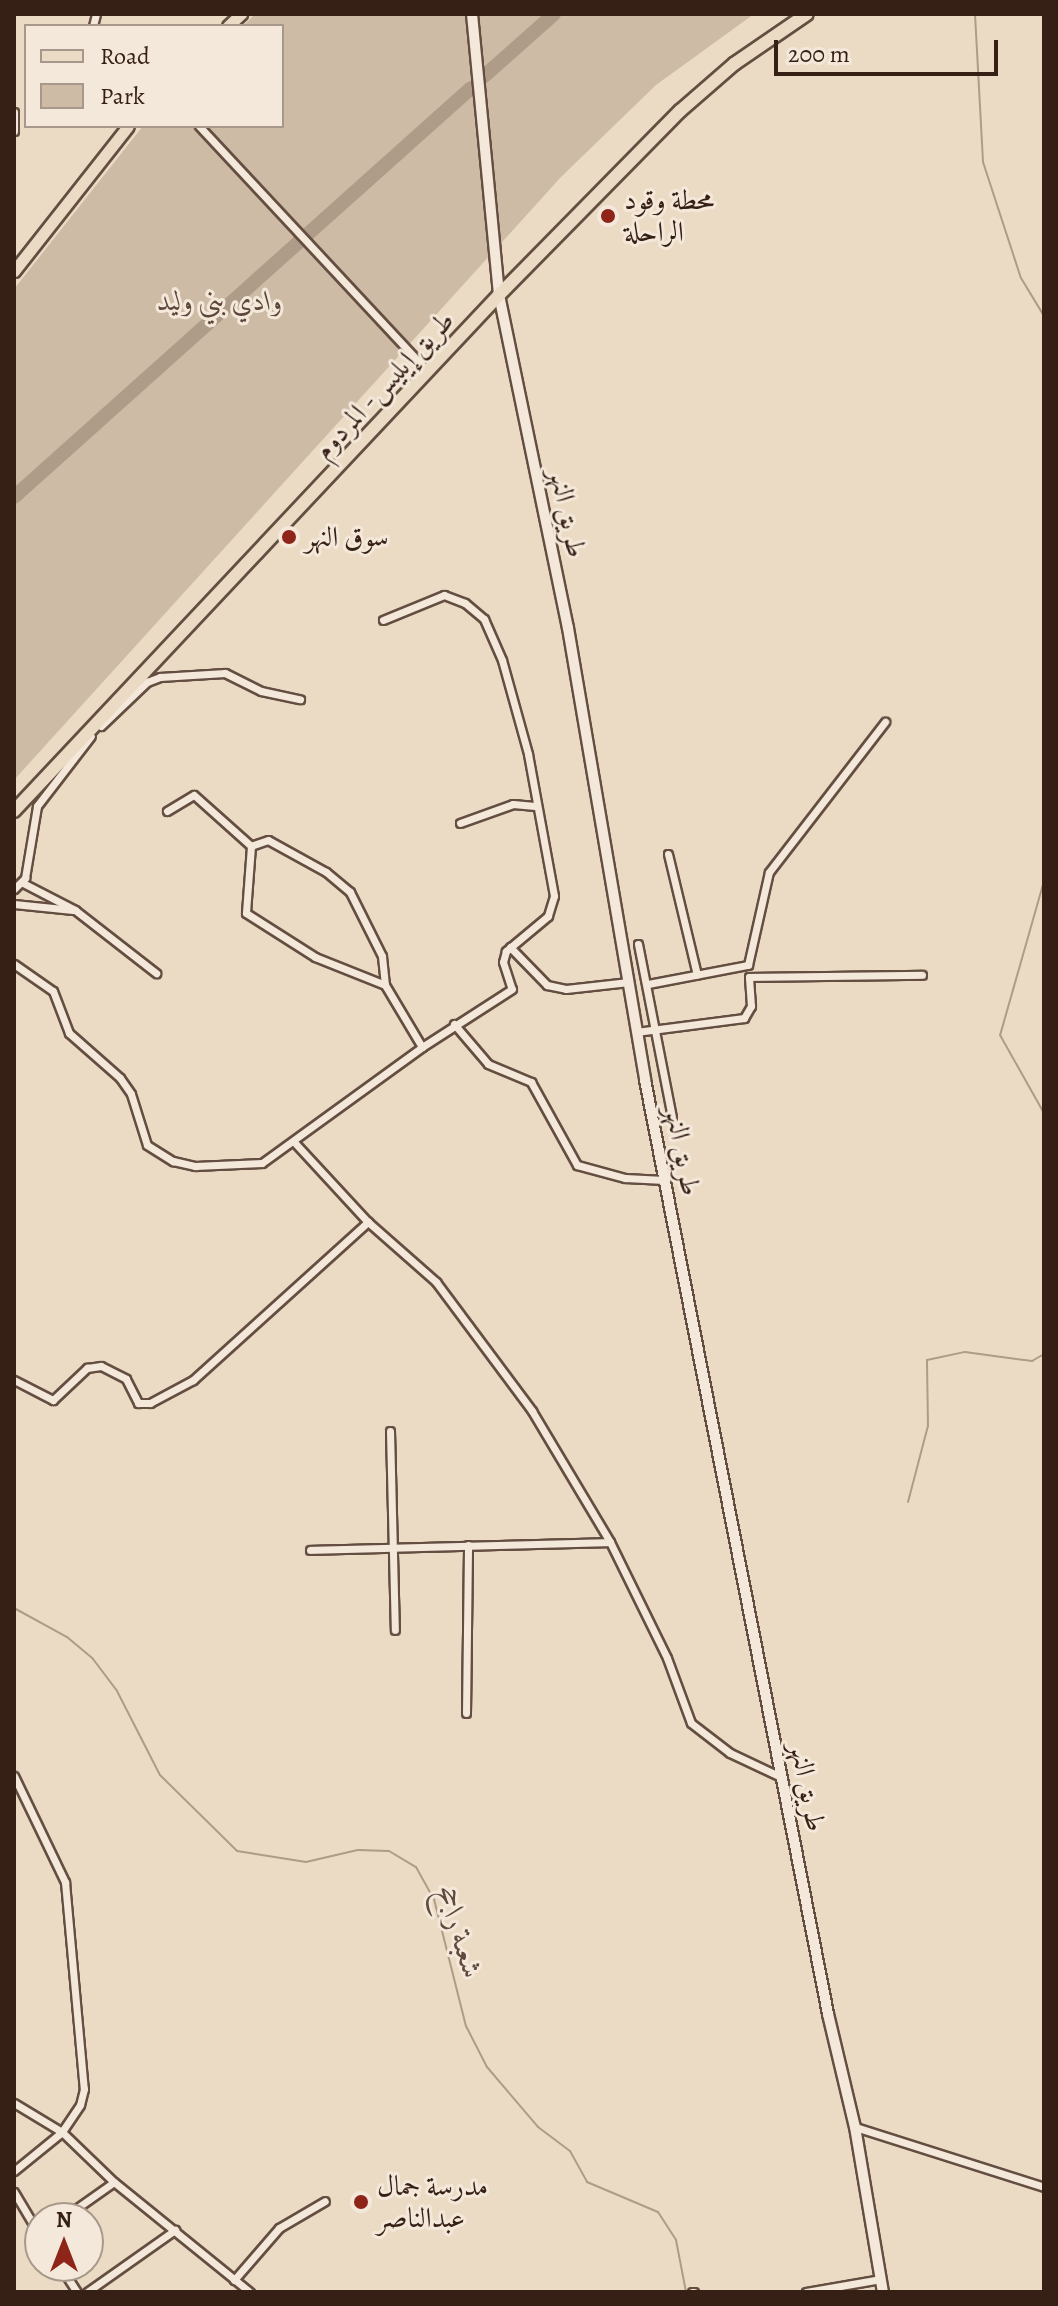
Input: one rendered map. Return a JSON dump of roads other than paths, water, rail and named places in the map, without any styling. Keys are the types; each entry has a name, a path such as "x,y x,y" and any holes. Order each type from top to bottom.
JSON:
{"highway":[{"name":"طريق إيليس- المردوم","path":"14,811 429,374 499,295 697,95 807,14"}],"main road":[{"name":"طريق النهر","path":"472,14 499,295 568,628 664,1180 781,1777 855,2127 883,2292"},
{"path":"14,271 120,129"}],"street":[{"path":"14,112 14,131"},
{"path":"201,128 429,374"},
{"path":"14,964 53,991 69,1033 120,1078 152,1150 195,1166 262,1163 295,1143 454,1024 512,989 503,962 510,947 548,916 554,903 528,754 502,660 484,619 465,603 444,595 383,620"},
{"path":"14,889 23,883 37,806 92,732 147,682 160,677 225,673 261,691 300,699"},
{"path":"636,1032 744,1018 751,1006 748,965 769,872 885,722"},
{"path":"167,811 194,795 251,846"},
{"path":"460,823 513,804 535,806"},
{"path":"251,846 268,840 340,881 382,956 385,985 422,1047"},
{"path":"251,846 244,907 251,918 315,957 385,985"},
{"path":"668,854 697,975"},
{"path":"23,883 75,910 156,973"},
{"path":"14,904 75,910"},
{"path":"638,944 658,1030 672,1117"},
{"path":"510,947 547,985 566,989 629,982"},
{"path":"648,984 748,965"},
{"path":"749,977 922,975"},
{"path":"454,1024 488,1064 531,1082 577,1165 625,1178 664,1180"},
{"path":"295,1143 368,1222 450,1299 532,1411 610,1542 667,1658 691,1723 730,1753 781,1777"},
{"path":"14,1380 53,1400 87,1368 101,1366 126,1379 138,1403 150,1403 193,1380 368,1222"},
{"path":"390,1431 395,1630"},
{"path":"310,1550 610,1542"},
{"path":"466,1713 468,1545"},
{"path":"14,1776 65,1882 84,2089 62,2132 14,2171"},
{"path":"14,2103 62,2132 114,2182 175,2230 237,2286 250,2292"},
{"path":"855,2127 1044,2187"},
{"path":"86,2202 114,2182"},
{"path":"237,2286 279,2228 325,2201"},
{"path":"87,2292 175,2230"},
{"path":"806,2292 881,2279"}],"waterway":[{"name":"وادي بني وليد","path":"483,77 554,14"},
{"path":"975,14 983,162 1021,278 1044,316"},
{"name":"وادي بني وليد","path":"14,497 471,88"},
{"path":"1044,881 1000,1035 1044,1113"},
{"path":"908,1502 928,1426 927,1360 965,1352 1032,1361 1044,1354"},
{"name":"شعبة راجح","path":"14,1608 67,1637 93,1659 117,1691 160,1775 237,1851 306,1862 358,1850 389,1851 416,1867 434,1899 466,2026 487,2067 538,2127 570,2151 587,2182 658,2212 676,2240 686,2292"}],"place":[{"name":"محطة وقود الراحلة","path":"608,216"},
{"name":"سوق النهر","path":"289,537"},
{"name":"مدرسة جمال عبدالناصر","path":"361,2202"}]}
